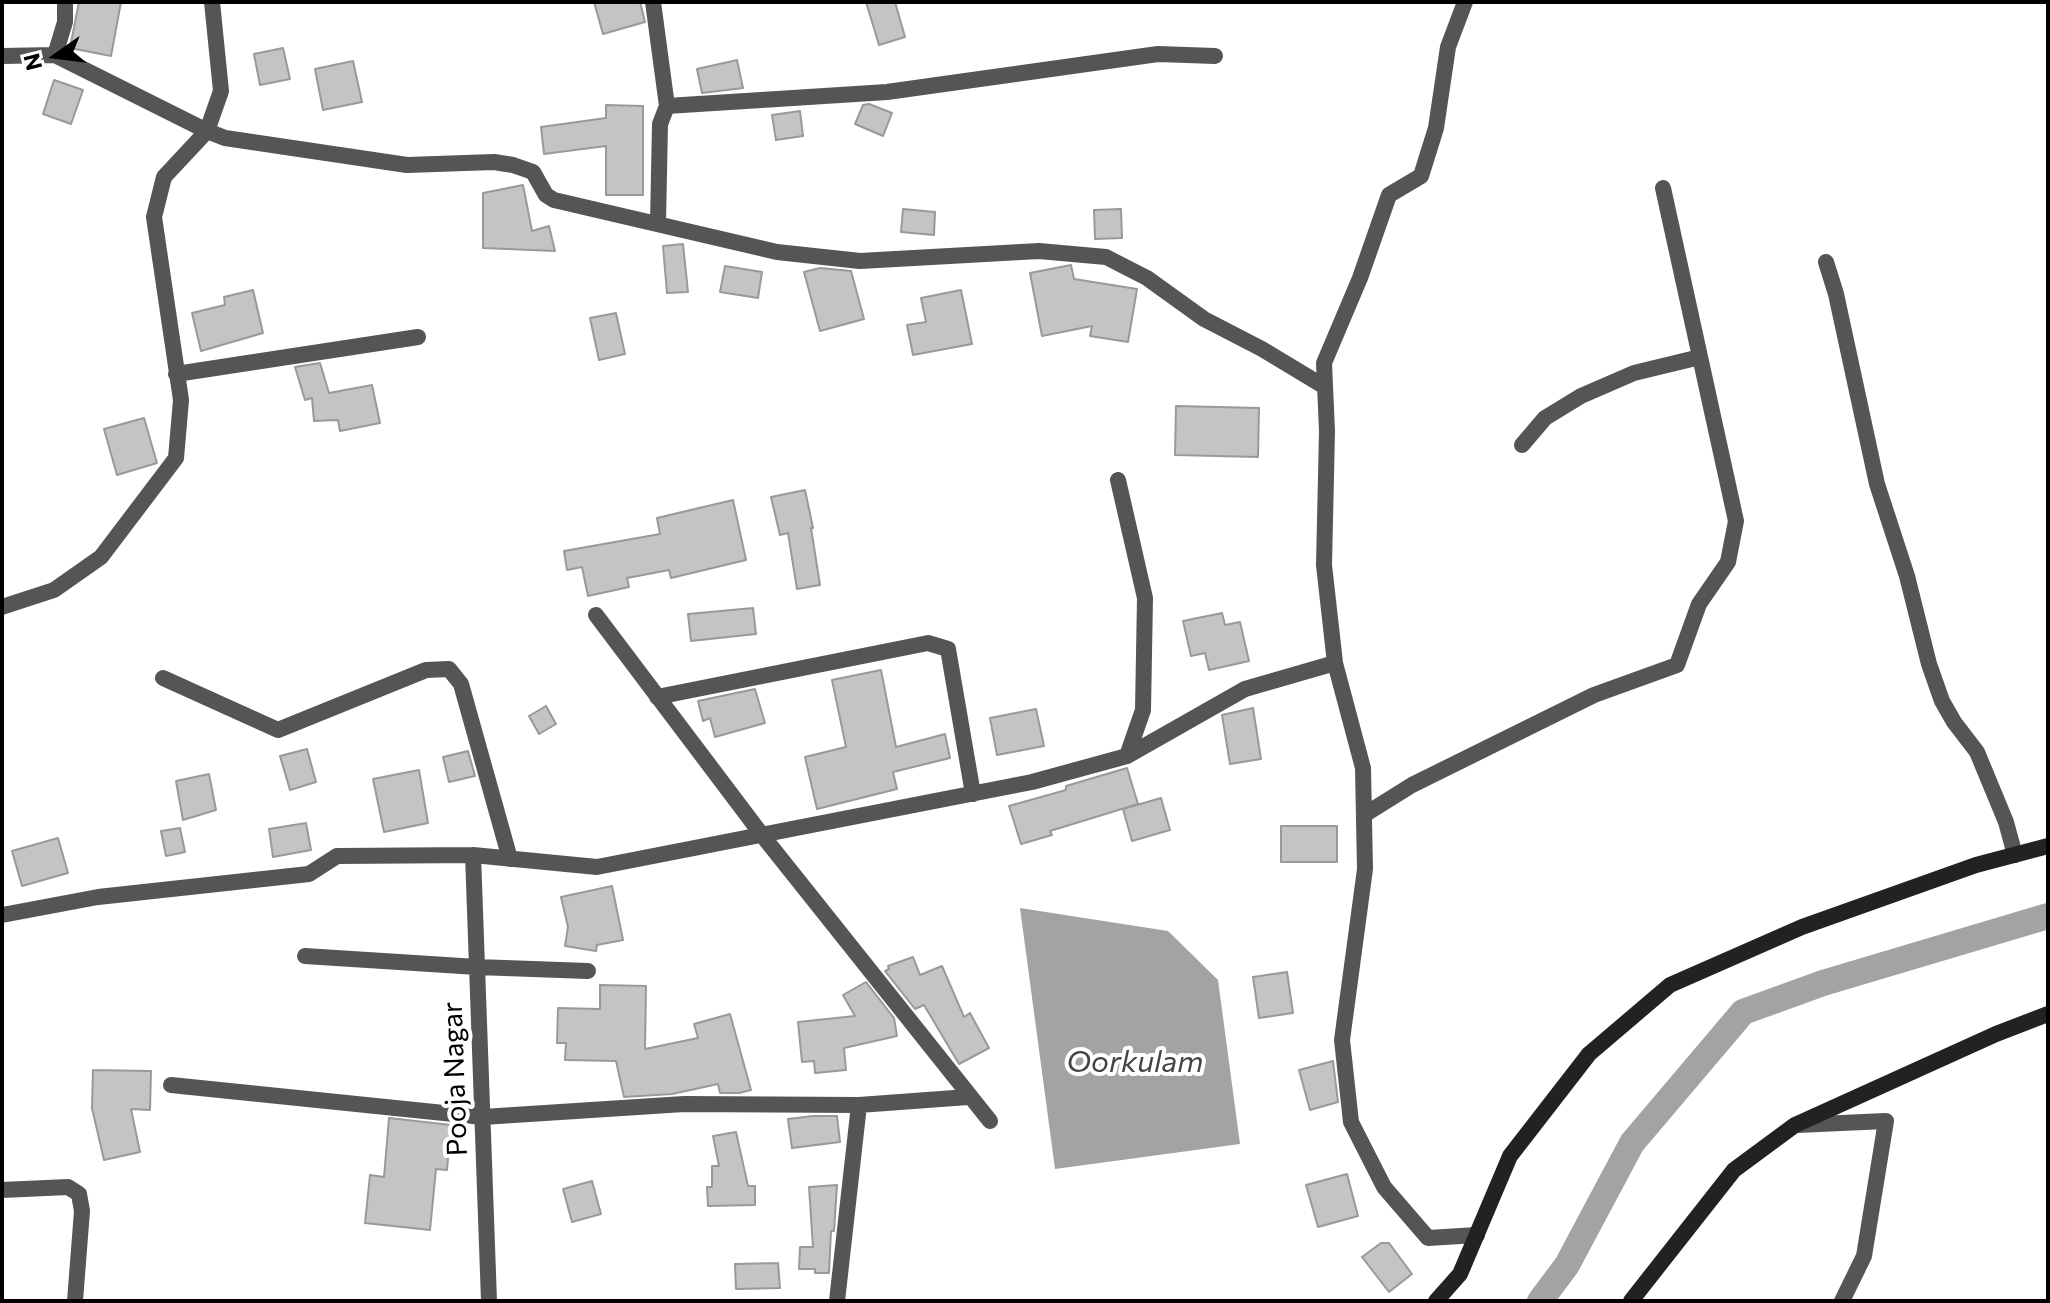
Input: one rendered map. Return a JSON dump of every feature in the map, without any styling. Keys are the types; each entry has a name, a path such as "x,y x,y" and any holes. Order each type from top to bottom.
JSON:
{"street":[{"path":"55,55 65,22 65,2"},
{"path":"2,607 54,590 101,557 176,458 181,400 154,217 164,177 207,131 221,91 212,2"},
{"path":"653,2 667,106 660,124 658,223"},
{"path":"1465,2 1448,47 1436,128 1421,176 1389,195 1360,278 1324,363 1327,431 1324,565 1335,663 1363,768 1365,869 1342,1040 1351,1122 1384,1187 1428,1238 1477,1235"},
{"path":"667,106 887,92 1158,54 1215,56"},
{"path":"2,56 55,55 225,138 407,165 494,162 513,165 533,172 546,195 554,200 777,252 860,261 1039,251 1106,257 1147,278 1204,319 1325,387"},
{"path":"1364,815 1412,785 1594,695 1677,665 1699,604 1728,562 1736,521 1663,188"},
{"path":"1826,262 1836,294 1874,470 1907,576 1929,664 1942,701 1977,752 2006,822 2015,855"},
{"path":"176,374 418,337"},
{"path":"1522,445 1545,418 1581,396 1634,373 1700,357"},
{"path":"1118,480 1145,598 1143,710 1127,756"},
{"path":"596,615 762,835 990,1121"},
{"path":"657,697 928,643 948,649 973,794"},
{"path":"2,915 98,897 309,874 337,856 473,855 597,867 1032,782 1127,756 1245,689 1335,663"},
{"path":"163,678 278,730 426,670 449,669 461,684 510,859"},
{"path":"1436,1301 1460,1274 1510,1156 1589,1054 1670,985 1802,927 1976,865 2048,846"},
{"name":"Pooja Nagar","path":"473,855 489,1301"},
{"path":"305,956 588,971"},
{"path":"1631,1301 1734,1170 1795,1125 1996,1034 2048,1014"},
{"path":"171,1085 483,1117 684,1104 859,1105 968,1097"},
{"path":"837,1301 859,1105"},
{"path":"1795,1125 1886,1121 1864,1256 1842,1301"},
{"path":"2,1190 68,1187 79,1194 82,1211 75,1301"}],"water":[{"name":"Oorkulam","path":"1020,908 1168,931 1218,980 1240,1144 1055,1169"}],"building":[{"path":"79,2 121,2 111,56 70,48"},
{"path":"594,2 640,2 645,22 603,34"},
{"path":"866,2 895,2 905,37 879,45"},
{"path":"283,48 290,79 260,85 254,54"},
{"path":"737,60 743,88 702,93 697,69"},
{"path":"353,61 362,102 323,110 315,69"},
{"path":"54,80 83,90 71,124 43,114"},
{"path":"869,104 892,113 883,136 855,124 863,105"},
{"path":"606,105 643,106 643,195 606,195 606,146 544,154 541,127 606,118"},
{"path":"800,111 803,136 776,140 772,115"},
{"path":"523,185 532,231 549,226 555,251 483,248 483,193"},
{"path":"903,209 935,212 934,235 901,232"},
{"path":"1121,209 1122,238 1095,239 1094,210"},
{"path":"683,244 688,292 667,293 663,246"},
{"path":"1071,265 1074,279 1137,289 1128,342 1090,336 1092,326 1042,336 1030,273"},
{"path":"725,266 762,272 758,298 720,292"},
{"path":"820,268 851,271 864,319 820,331 804,272"},
{"path":"253,290 263,333 201,351 192,313 225,305 224,297"},
{"path":"961,290 972,344 913,355 907,325 926,322 921,298"},
{"path":"616,313 625,354 599,360 590,318"},
{"path":"320,363 329,393 372,385 380,423 340,431 338,420 314,421 312,398 305,400 295,367"},
{"path":"1176,406 1259,408 1258,457 1175,455"},
{"path":"144,418 157,463 117,475 104,429"},
{"path":"805,490 820,585 797,589 788,533 780,535 771,497"},
{"path":"733,500 746,560 671,578 669,570 627,578 629,587 588,596 582,567 567,570 564,551 660,534 657,518"},
{"path":"753,608 756,634 691,641 688,614"},
{"path":"1222,613 1225,625 1240,622 1249,661 1209,670 1205,653 1191,656 1183,621"},
{"path":"881,670 896,747 945,734 950,758 893,772 897,789 817,809 805,757 846,747 832,680"},
{"path":"755,689 765,723 715,737 710,718 703,721 698,701"},
{"path":"546,706 556,724 539,734 529,716"},
{"path":"1253,708 1261,759 1230,764 1222,715"},
{"path":"1036,709 1044,746 997,755 990,718"},
{"path":"307,749 316,782 290,790 280,756"},
{"path":"468,751 475,776 449,782 443,757"},
{"path":"1127,768 1138,804 1050,831 1052,835 1021,844 1009,806"},
{"path":"419,770 428,823 384,832 373,779"},
{"path":"209,774 216,810 183,820 176,781"},
{"path":"1161,798 1170,830 1132,841 1123,809"},
{"path":"306,823 311,850 273,857 269,829"},
{"path":"1281,826 1337,826 1337,862 1281,862"},
{"path":"180,828 185,852 166,856 161,831"},
{"path":"58,838 68,873 22,886 12,851"},
{"path":"612,886 623,940 597,945 596,951 565,946 568,927 561,897"},
{"path":"913,957 920,975 942,966 964,1017 970,1013 989,1048 959,1064 924,1005 915,1009 885,971 889,969 888,966"},
{"path":"1287,972 1293,1013 1259,1018 1253,977"},
{"path":"866,982 894,1018 897,1036 844,1048 846,1070 815,1073 814,1061 802,1062 798,1022 855,1016 843,995"},
{"path":"600,985 646,986 645,1049 698,1038 694,1024 730,1014 751,1090 720,1093 718,1084 672,1094 624,1097 616,1061 565,1060 566,1043 557,1043 558,1008 600,1009"},
{"path":"1333,1061 1338,1102 1310,1110 1299,1070"},
{"path":"93,1070 151,1071 150,1110 131,1109 140,1152 104,1160 92,1108"},
{"path":"837,1116 840,1142 792,1148 788,1119"},
{"path":"389,1118 451,1125 447,1170 436,1169 430,1230 365,1223 370,1175 384,1177"},
{"path":"736,1132 748,1186 755,1186 755,1205 708,1206 707,1187 712,1187 712,1166 719,1166 713,1136"},
{"path":"1347,1174 1358,1216 1318,1227 1306,1185"},
{"path":"592,1181 601,1214 572,1222 563,1189"},
{"path":"837,1185 829,1273 799,1269 800,1247 813,1247 809,1187"},
{"path":"1381,1243 1389,1243 1412,1274 1389,1292 1362,1257"},
{"path":"778,1263 780,1288 736,1289 735,1264"}],"waterway":[{"path":"1540,1301 1567,1265 1632,1143 1743,1012 1823,983 2048,916"}]}
